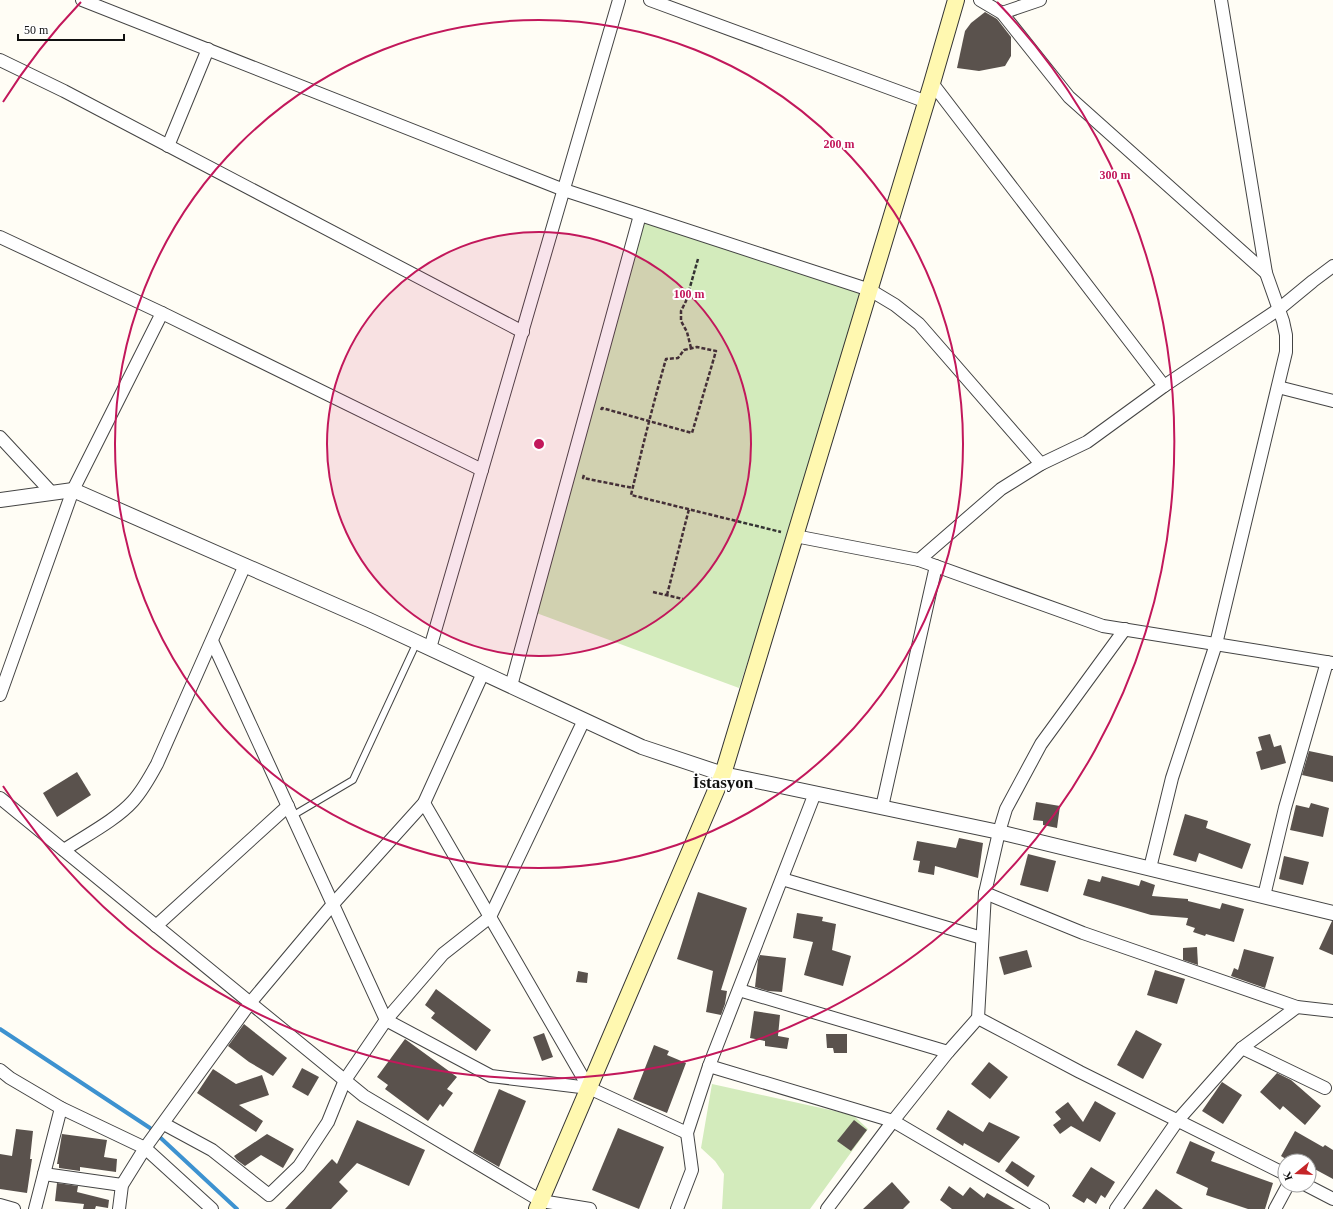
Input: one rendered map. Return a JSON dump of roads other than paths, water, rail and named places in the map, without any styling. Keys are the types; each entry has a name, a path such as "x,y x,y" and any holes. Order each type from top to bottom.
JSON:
{"main road":[{"path":"539,1205 723,774 927,102 956,0"}],"street":[{"path":"82,0 96,2 208,49 564,190 870,290 895,305 930,335 1041,464"},
{"path":"424,645 482,470 619,0"},
{"path":"650,0 927,102"},
{"path":"980,0 1002,13 1069,97 1266,273"},
{"path":"1002,13 1040,0"},
{"path":"1150,868 1172,778 1216,644 1286,352 1286,335 1279,309 1266,273 1221,0"},
{"path":"168,146 208,49"},
{"path":"0,60 168,146 523,332"},
{"path":"932,84 1164,386"},
{"path":"511,686 640,215"},
{"path":"0,237 162,313 482,470"},
{"path":"919,560 1001,489 1041,464 1087,442 1164,386 1279,309 1313,280 1333,266"},
{"path":"0,695 73,490 162,313"},
{"path":"1278,387 1333,401"},
{"path":"0,437 52,493"},
{"path":"0,500 73,490 424,645 642,747 723,774 999,832 1333,913"},
{"path":"795,536 919,560 1103,626 1330,662 1285,808 1264,896"},
{"path":"64,850 114,817 132,802 145,787 157,764 245,565"},
{"path":"882,807 936,566"},
{"path":"827,1209 894,1120 948,1052 978,1018 986,893 999,832 1006,809 1041,744 1125,629"},
{"path":"212,641 386,1020 491,1076 589,1088 687,1133"},
{"path":"119,1209 122,1185 148,1145 250,1002 333,904 424,803 483,673"},
{"path":"163,1125 212,1150 269,1195 300,1166 328,1122 344,1080 386,1020 443,954 490,917 584,720"},
{"path":"677,1209 692,1170 687,1133 710,1066 815,793"},
{"path":"0,798 364,1096 539,1205 590,1209"},
{"path":"424,803 589,1088"},
{"path":"156,926 290,811"},
{"path":"782,879 982,938"},
{"path":"986,893 1083,933 1297,1007 1333,1011"},
{"path":"739,990 948,1052"},
{"path":"1116,1209 1178,1120 1242,1048 1297,1007"},
{"path":"978,1018 1080,1072 1277,1170"},
{"path":"1242,1048 1325,1088"},
{"path":"710,1066 894,1120 1043,1209"},
{"path":"0,1070 10,1078 61,1108 148,1145 212,1209"},
{"path":"35,1209 61,1108"},
{"path":"44,1174 122,1185"},
{"path":"1317,1191 1333,1199"},
{"path":"1275,1209 1284,1193"},
{"path":"0,1205 14,1209"}],"lane":[{"path":"290,811 353,780 424,645"}],"waterway":[{"path":"0,1029 150,1128 237,1209"}],"district":[{"name":"İstasyon","path":"723,782"}]}
